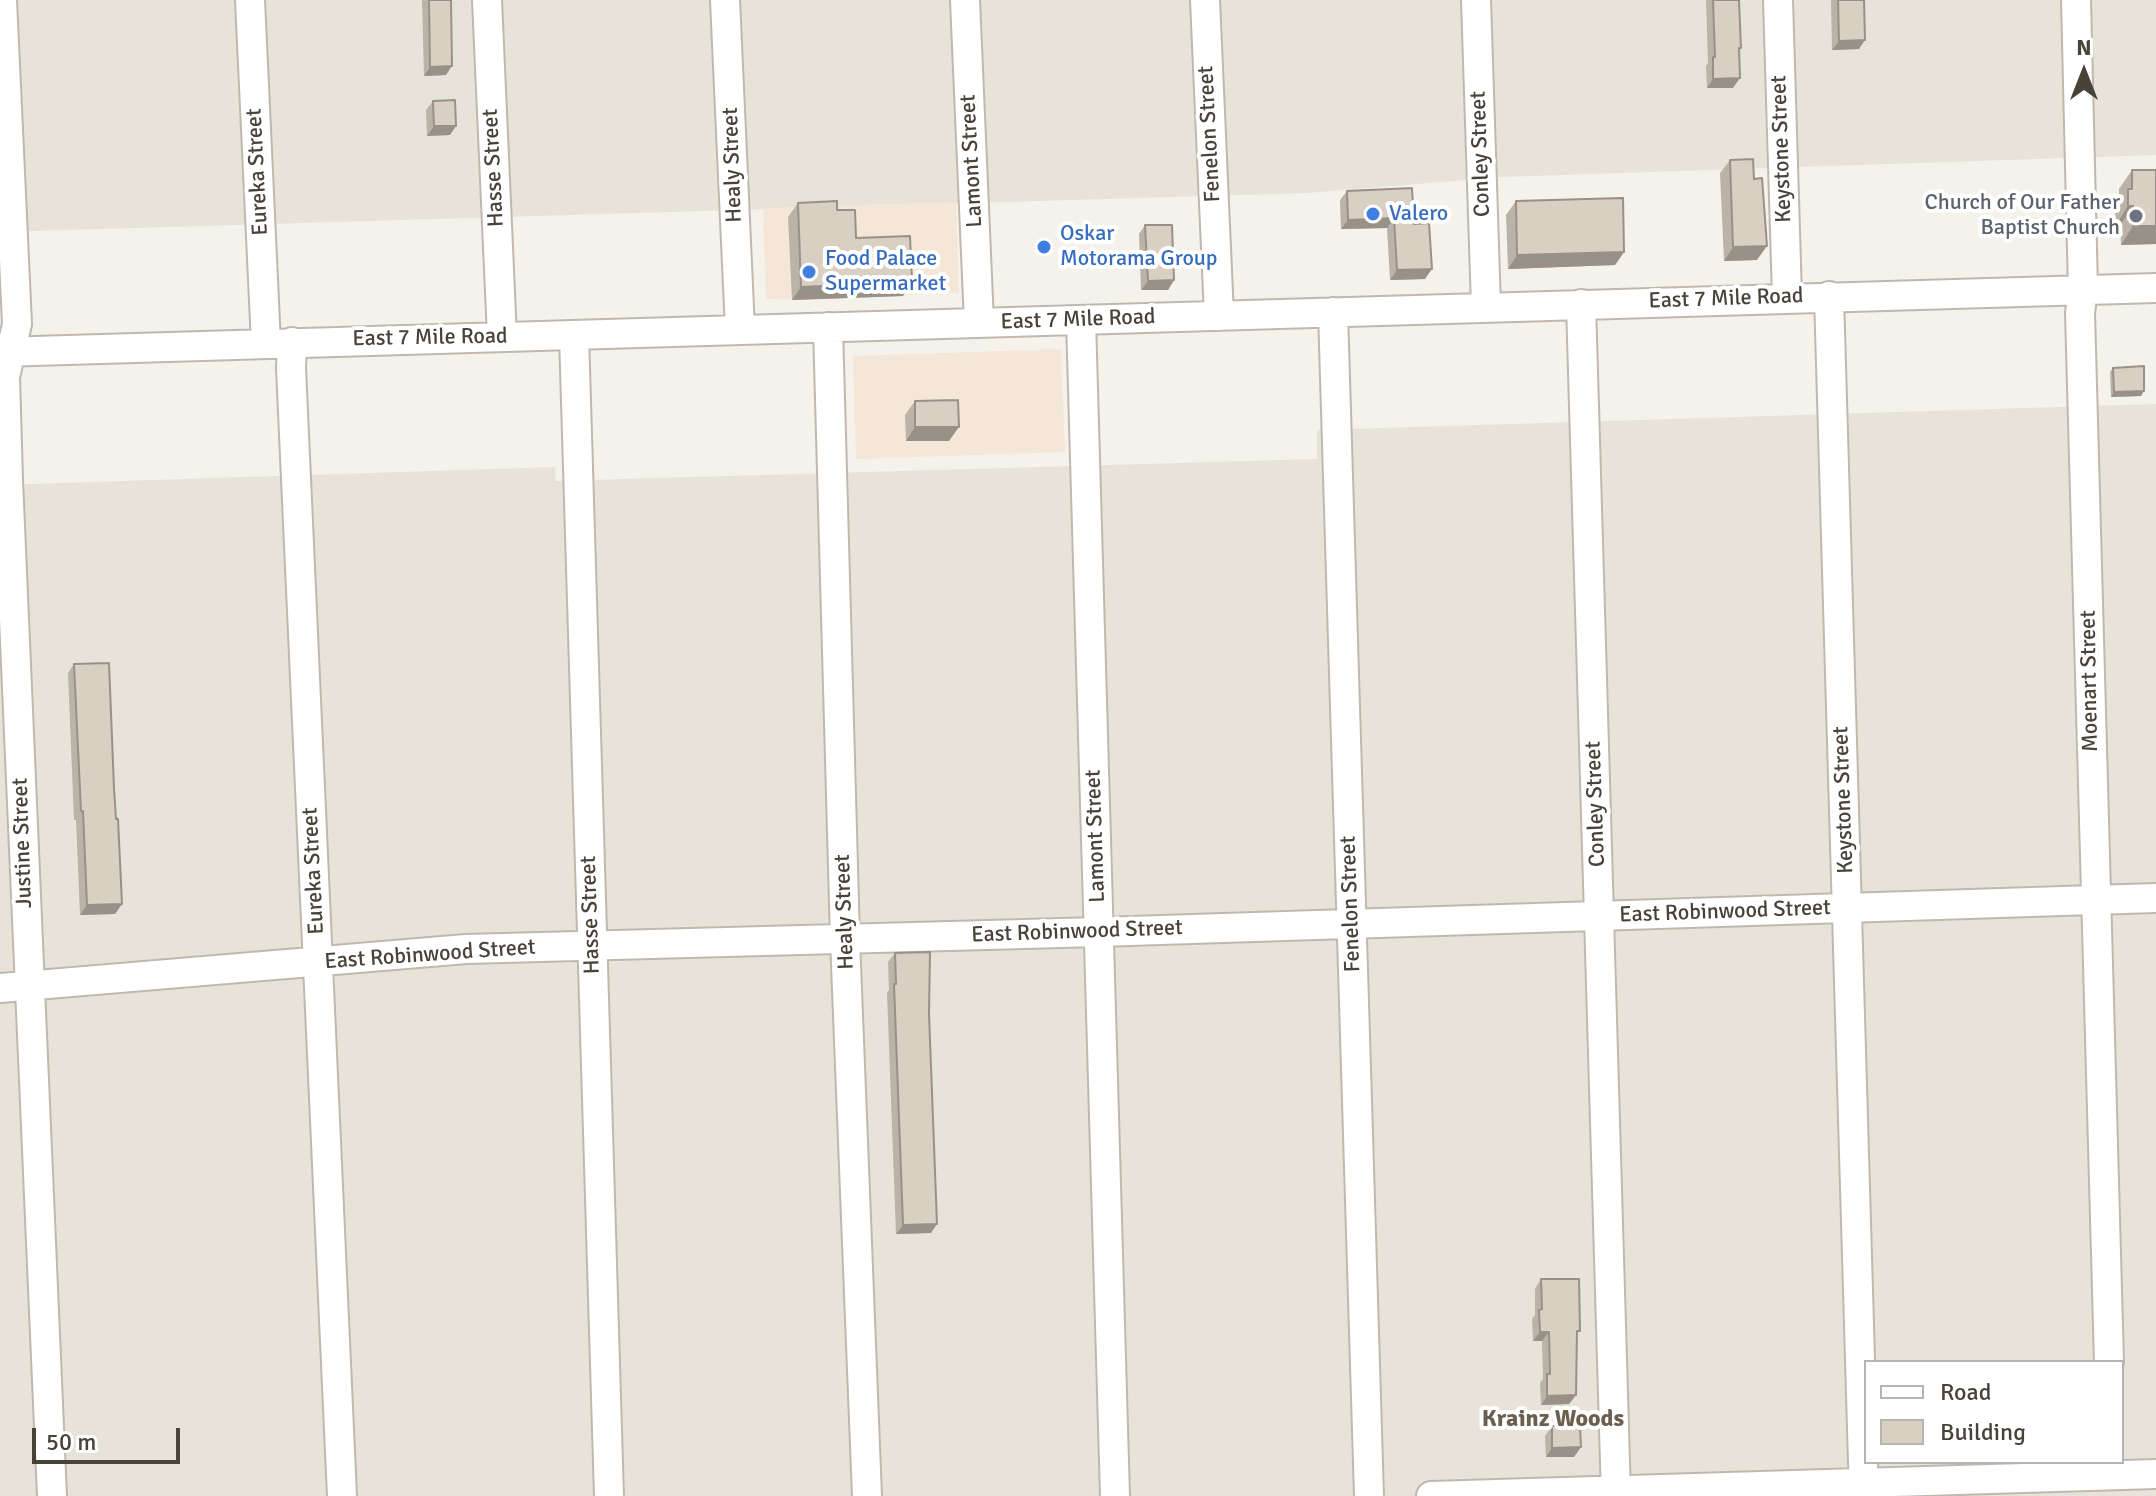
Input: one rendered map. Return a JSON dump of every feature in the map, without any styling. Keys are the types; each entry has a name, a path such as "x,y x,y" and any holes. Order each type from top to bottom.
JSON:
{"street":[{"name":"Justine Street","path":"2,0 17,324 6,351 6,407 52,1496"},
{"name":"Eureka Street","path":"250,0 279,343 291,368 342,1496"},
{"name":"Hasse Street","path":"487,0 502,337"},
{"name":"Healy Street","path":"725,0 740,330"},
{"name":"Lamont Street","path":"965,0 979,323"},
{"name":"Fenelon Street","path":"1205,0 1219,316"},
{"name":"Conley Street","path":"1476,0 1486,307"},
{"name":"Keystone Street","path":"1778,0 1787,297"},
{"name":"Moenart Street","path":"2076,0 2083,290 2080,313 2109,1360"},
{"name":"East 7 Mile Road","path":"6,351 2156,288"},
{"name":"Keystone Street","path":"1829,296 1864,1489"},
{"name":"Conley Street","path":"1581,304 1616,1493"},
{"name":"Fenelon Street","path":"1333,312 1369,1496"},
{"name":"Lamont Street","path":"1081,320 1115,1496"},
{"name":"Healy Street","path":"828,327 845,939 867,1496"},
{"name":"Hasse Street","path":"574,335 609,1496"},
{"name":"East Robinwood Street","path":"0,988 466,949 2156,898"},
{"path":"1431,1496 1864,1489 2156,1474"}],"shaded area":[{"path":"0,0 2156,0 2156,155 1502,177 1307,193 0,232"},
{"path":"956,202 959,293 766,299 763,208"},
{"path":"1061,349 1065,452 856,459 853,356"},
{"path":"2156,404 2156,1496 0,1496 0,485 555,467 556,481 1317,459 1317,430"}],"building":[{"path":"429,0 451,0 452,66 430,67"},
{"path":"1713,0 1739,0 1740,78 1713,79"},
{"path":"1838,0 1864,0 1865,40 1839,41"},
{"path":"455,100 456,126 434,126 433,101"},
{"path":"1753,159 1754,179 1762,178 1767,246 1733,247 1730,160"},
{"path":"2132,170 2156,170 2156,226 2133,226 2133,206 2128,206"},
{"path":"1412,188 1414,224 1429,223 1432,269 1397,270 1394,218 1348,220 1347,191"},
{"path":"1623,198 1624,252 1517,255 1516,201"},
{"path":"837,201 837,210 855,210 856,238 910,236 912,282 801,287 798,203"},
{"path":"1145,225 1172,225 1174,280 1148,281"},
{"path":"2144,366 2144,391 2114,392 2113,368"},
{"path":"958,400 959,427 915,427 915,401"},
{"path":"109,663 122,904 87,905 74,664"},
{"path":"930,952 929,1014 937,1224 903,1225 895,953"},
{"path":"1541,1279 1579,1279 1576,1395 1547,1396 1549,1332 1540,1332"},
{"path":"1552,1426 1580,1426 1581,1447 1552,1448"}],"place":[{"name":"Valero","path":"1373,214"},
{"name":"Church of Our Father Baptist Church","path":"2136,216"},
{"name":"Oskar Motorama Group","path":"1044,247"},
{"name":"Food Palace Supermarket","path":"809,272"}],"district":[{"name":"Krainz Woods","path":"1553,1420"}]}
